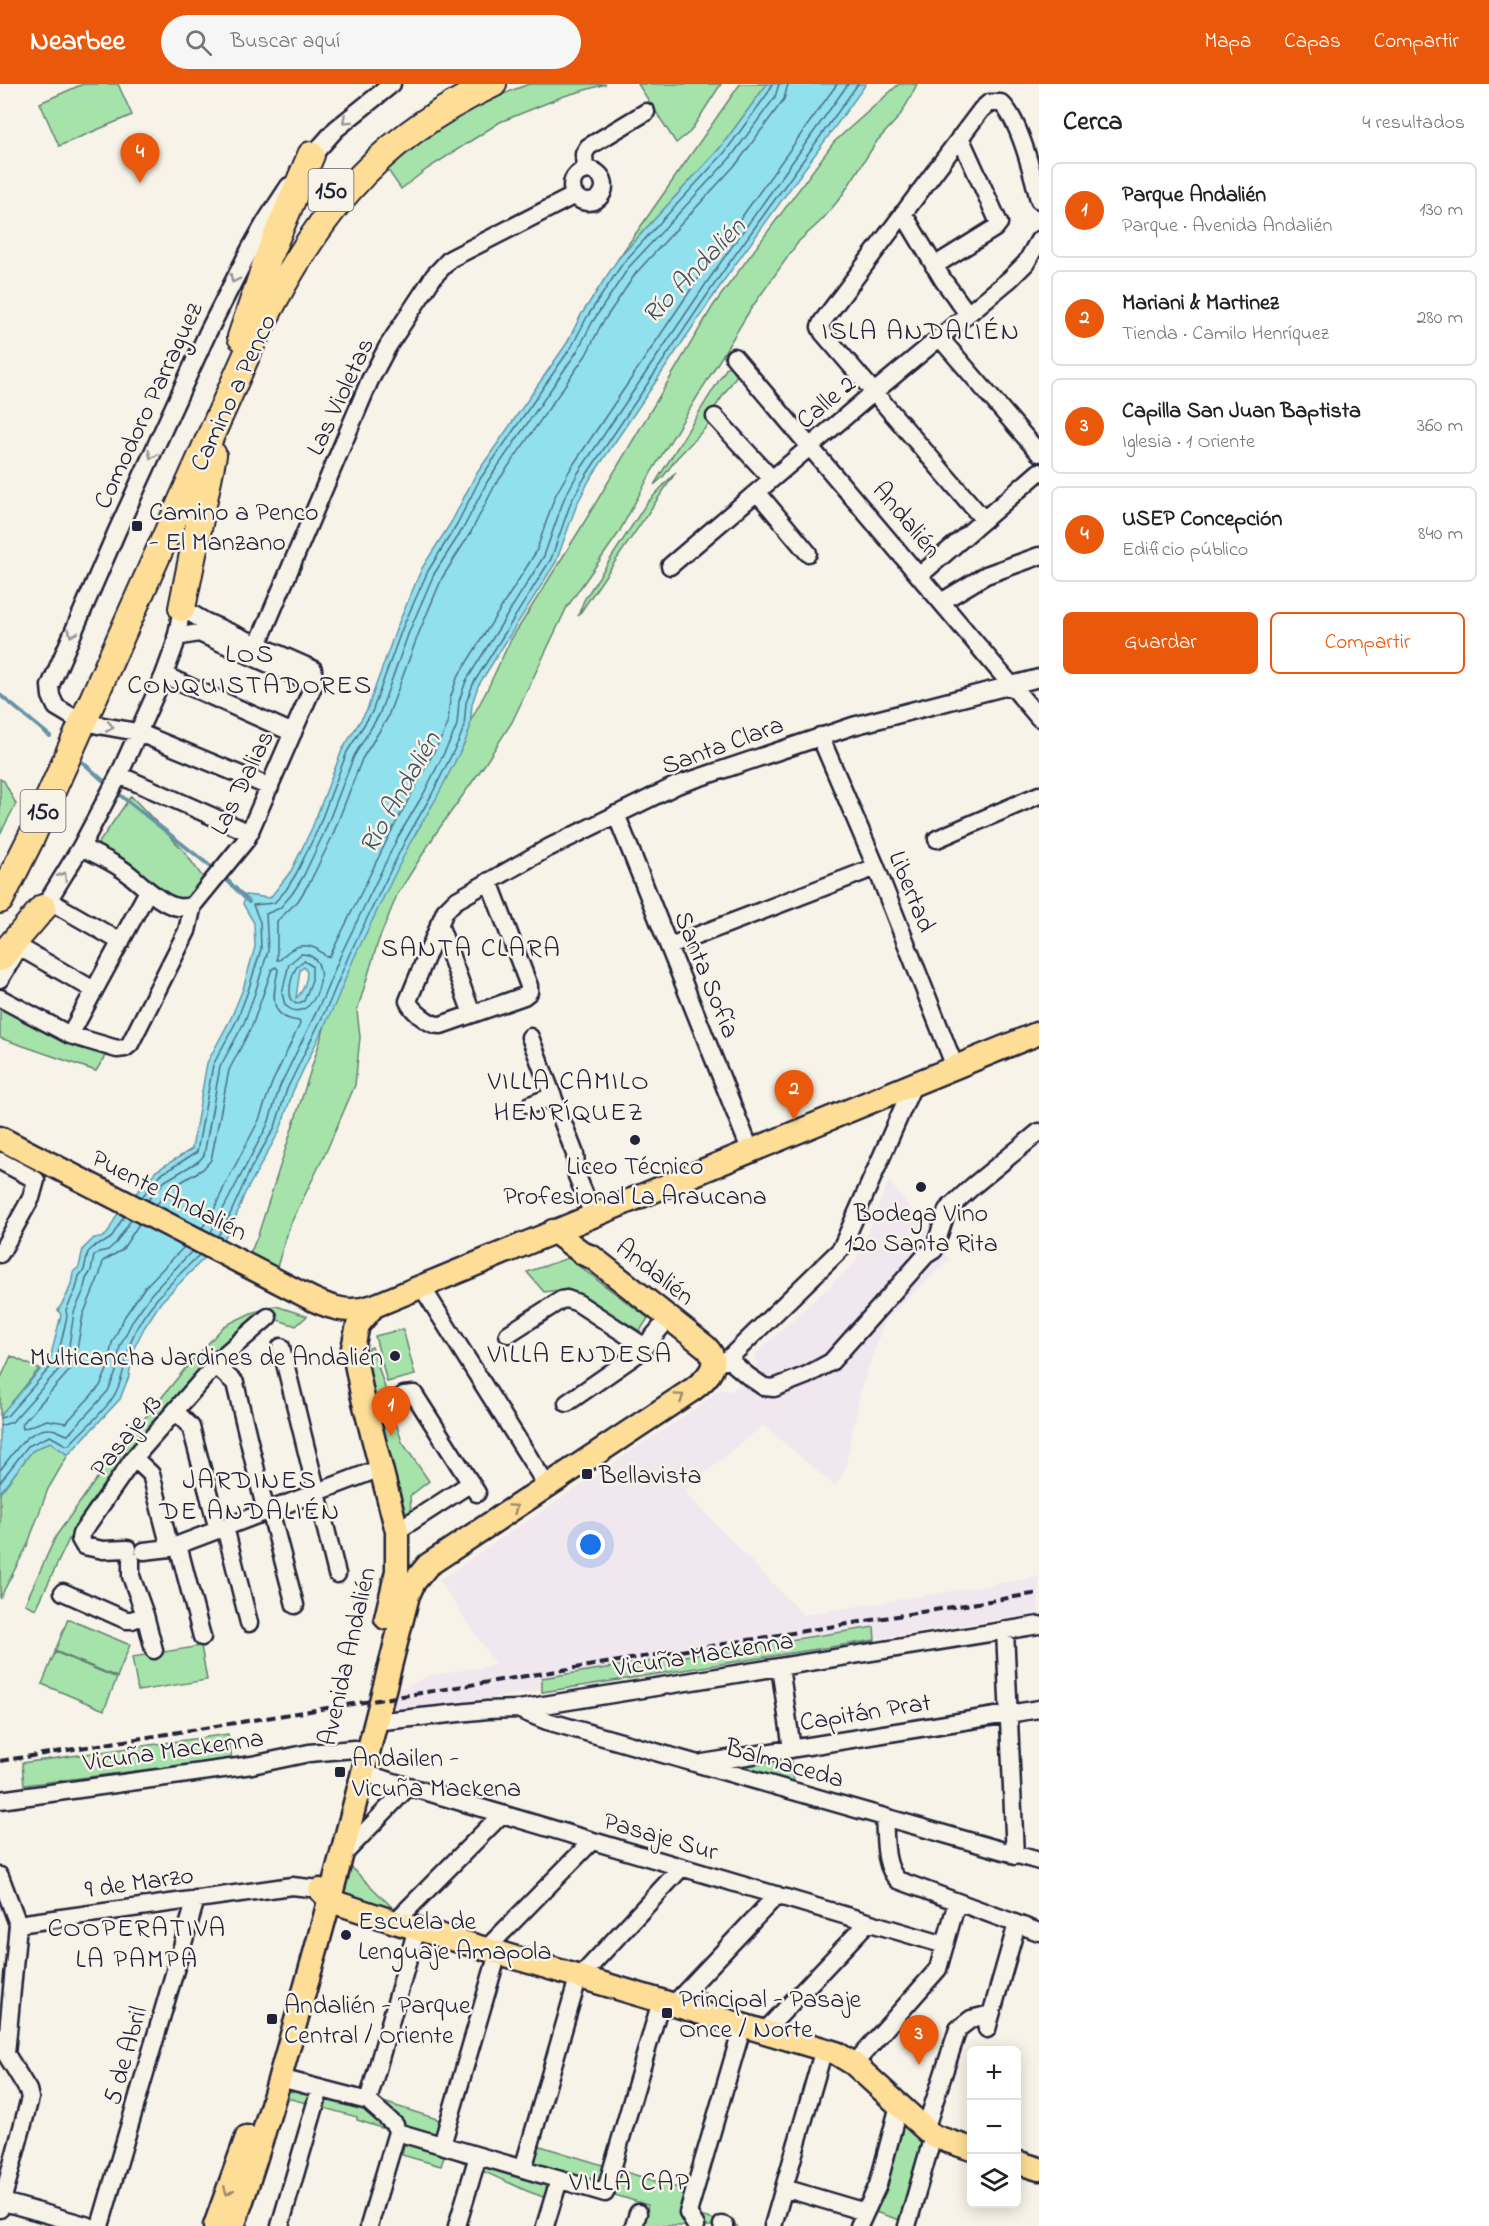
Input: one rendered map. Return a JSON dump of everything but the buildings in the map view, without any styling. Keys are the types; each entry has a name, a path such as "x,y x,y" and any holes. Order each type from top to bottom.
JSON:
{"highway":[{"name":"Camino a Penco","path":"0,900 32,836 77,718 241,338 284,256 313,213 344,175 373,146 431,103 466,84"},
{"name":"Camino a Penco","path":"0,876 77,718 252,343 307,243 338,201 373,164 412,131 455,103 493,84"},
{"path":"241,338 270,252 311,155"},
{"path":"182,608 214,453 228,398"},
{"path":"10,952 46,904"}],"main road":[{"path":"321,1304 351,1311 374,1306 1039,1033"},
{"name":"Puente Andalién","path":"1,1146 321,1304"},
{"path":"592,1215 586,1235 592,1257"},
{"name":"Andalién","path":"553,1231 584,1254 592,1257 709,1349 713,1356 721,1361"},
{"name":"Avenida Andalién","path":"233,2226 280,2078 325,1895 354,1749 397,1571 397,1531 353,1348 344,1329 321,1304"},
{"path":"353,1348 358,1325 374,1306"},
{"path":"397,1531 400,1540 411,1555 428,1565 699,1384 721,1361"},
{"name":"Avenida Andalién","path":"215,2226 253,2119 325,1895 341,1857 408,1595 418,1576 428,1565"},
{"path":"325,1895 395,1922 836,2053 854,2064 929,2133 967,2148"},
{"path":"1021,2163 1039,2169"}],"street":[{"name":"Comodoro Parraguez","path":"77,718 61,710 53,702 50,686 54,674 117,531 235,276 266,221 311,155 352,114 392,84"},
{"path":"984,520 873,393 820,327 985,106 997,102 1004,106 1009,114 1036,172 1039,200"},
{"path":"585,171 584,154 588,147 646,112"},
{"path":"934,266 995,228 999,223 960,137"},
{"path":"585,171 592,171 601,177 604,189 602,195 593,202 586,202 574,189 576,176 585,171"},
{"name":"Las Violetas","path":"256,650 370,380 388,346 442,267 450,259 539,214 574,189"},
{"path":"903,213 934,266 968,314"},
{"name":"Calle 2","path":"670,566 1019,272 1038,246"},
{"path":"940,338 1039,453"},
{"name":"Andalién","path":"734,357 1039,718"},
{"path":"715,417 772,479"},
{"path":"919,576 1039,472"},
{"path":"757,492 808,553"},
{"path":"941,602 986,575 1039,556"},
{"path":"121,942 46,904 81,847 119,775 164,675 182,608 256,650"},
{"path":"176,637 199,633 256,650"},
{"name":"Las Dalias","path":"193,905 246,840 314,684 256,650"},
{"path":"164,675 293,733"},
{"name":"Santa Clara","path":"442,917 455,901 558,843 697,777 820,736 1039,678"},
{"path":"77,718 137,732 270,786"},
{"name":"Libertad","path":"820,736 876,867 955,1067"},
{"path":"119,775 249,833"},
{"path":"937,839 1039,795"},
{"name":"Santa Sofía","path":"616,814 751,1152"},
{"path":"81,847 120,867 148,891 173,906 184,909 193,905"},
{"path":"670,946 876,867"},
{"path":"442,917 409,1004 436,1026 524,996 529,992 529,986 489,881"},
{"path":"70,1035 148,891"},
{"path":"0,998 70,1035 117,1049 125,1048 130,1044 187,932 193,905"},
{"path":"442,917 472,1014"},
{"path":"0,979 10,952 94,990"},
{"path":"530,1037 576,1154 576,1176 592,1215"},
{"path":"913,1085 841,1249 721,1361 764,1387 774,1388 807,1375 831,1362 926,1255 934,1250 947,1210 1039,1132"},
{"path":"530,1105 553,1096"},
{"path":"0,1254 31,1198 36,1180 1,1146"},
{"path":"422,1287 548,1486"},
{"path":"508,1334 567,1299 578,1303 645,1347"},
{"name":"Pasaje 13","path":"134,1553 120,1548 110,1550 84,1546 80,1539 81,1534 134,1458 215,1365 268,1317"},
{"path":"567,1403 630,1361 669,1318"},
{"path":"281,1347 337,1574"},
{"path":"215,1365 235,1383 295,1605"},
{"path":"368,1416 404,1395 414,1394 474,1488 397,1531"},
{"path":"176,1412 191,1427 249,1623"},
{"path":"134,1458 151,1474 202,1637"},
{"path":"154,1650 130,1570 134,1553 174,1546 381,1468"},
{"path":"63,1592 126,1620 145,1615"},
{"name":"Vicuña Mackenna","path":"375,1722 487,1710 519,1709 1039,1625"},
{"path":"1005,1630 1015,1856"},
{"path":"780,1667 792,1749"},
{"name":"Balmaceda","path":"519,1709 547,1721 1039,1861"},
{"name":"Capitán Prat","path":"699,1764 1039,1709"},
{"name":"Vicuña Mackenna","path":"0,1800 252,1765 309,1753 354,1749"},
{"name":"Pasaje Sur","path":"363,1773 945,1945"},
{"path":"341,1857 409,1786"},
{"path":"395,1922 502,1814"},
{"path":"884,1818 888,1864 894,1876 903,1883 1039,1932"},
{"path":"442,2145 492,1951 592,1841"},
{"path":"523,2169 580,1977 682,1867"},
{"path":"0,1876 18,1924 6,2054 30,2094 1,2204 89,2226"},
{"name":"9 de Marzo","path":"18,1924 292,1886 325,1895"},
{"path":"397,2132 605,2193 667,2003 777,1895"},
{"name":"5 de Abril","path":"100,2226 196,1899"},
{"path":"854,2064 938,1969 957,1902"},
{"path":"765,2031 868,1922"},
{"path":"909,2225 929,2133 958,2029 971,2019 989,2022 1017,1924"},
{"path":"368,2101 417,1928"},
{"path":"692,2222 688,2213 743,2025"},
{"path":"779,2225 784,2188 824,2049"},
{"path":"280,2078 368,2101 395,2125 397,2132 369,2226"},
{"path":"280,2226 320,2089"},
{"path":"784,2188 862,2219 878,2185 899,2105"},
{"path":"457,2226 478,2156"},
{"path":"545,2226 559,2180"}],"shaded area":[{"path":"889,1181 950,1259 885,1320 861,1389 845,1469 836,1487 763,1425 684,1491 803,1615 1039,1577 1039,1613 389,1714 397,1691 431,1675 496,1665 439,1580 698,1407 720,1389 731,1392 757,1367 754,1355 855,1263"}],"green space":[{"path":"83,84 118,84 132,115 59,146 40,103"},
{"path":"529,84 606,84 564,96 500,122 427,169 401,189 385,166 418,141 453,119"},
{"path":"638,84 721,84 690,132 676,143"},
{"path":"740,84 767,84 720,148 618,259"},
{"path":"899,84 917,84 899,117 877,141 841,197 822,220 799,241 750,310 652,471 618,534 567,607 512,722 436,833 397,895 378,942 357,1011 360,1037 355,1085 326,1152 290,1225 276,1270 244,1259 252,1249 258,1235 336,991 440,777 486,692 510,641 579,531 713,306 834,142"},
{"path":"729,364 739,372 711,414 711,422 654,485"},
{"path":"676,472 578,616 584,600 646,504"},
{"path":"0,779 4,781 16,804 0,834"},
{"path":"131,796 184,851 209,886 193,905 173,899 96,847"},
{"path":"0,1004 107,1053 96,1071 0,1038"},
{"path":"568,1258 648,1318 640,1331 567,1289 544,1292 527,1272"},
{"path":"276,1306 307,1316 296,1326 275,1319 256,1321 97,1510 69,1539 36,1609 25,1604 56,1536 105,1467 184,1370 224,1326 251,1313"},
{"name":"Multicancha Jardines de Andalién","path":"403,1329 415,1375 387,1382 375,1336"},
{"path":"372,1347 402,1442 429,1481 410,1496 411,1515 406,1517 367,1373 369,1348"},
{"path":"11,1356 39,1369 0,1417 0,1380"},
{"path":"50,1442 68,1455 48,1489 27,1546 0,1598 0,1493 32,1451"},
{"path":"68,1619 130,1645 117,1677 55,1651"},
{"path":"874,1627 875,1640 542,1692 542,1678"},
{"path":"201,1646 207,1680 138,1691 132,1657"},
{"path":"55,1652 117,1678 104,1710 42,1684"},
{"path":"228,1734 232,1759 24,1785 22,1763"},
{"path":"791,1758 794,1784 733,1766"},
{"path":"345,1861 397,1912 338,1895"},
{"path":"696,1985 725,2010 684,1998"},
{"path":"288,2086 374,2099 440,2120 434,2139 531,2166 537,2145 688,2191 684,2212 738,2226 641,2226 648,2205 615,2195 616,2192 554,2174 546,2198 445,2154 441,2166 402,2155 406,2136 357,2120 357,2117 284,2097"},
{"path":"904,2123 924,2143 900,2220 875,2212"}],"water":[{"name":"Río Andalién","path":"767,84 866,84 727,276 590,479 577,504 556,562 478,686 465,742 410,843 354,958 335,1004 293,1091 280,1130 244,1195 234,1222 225,1237 161,1302 144,1328 133,1350 129,1376 120,1399 68,1455 50,1442 32,1451 0,1493 0,1417 50,1359 61,1315 58,1310 68,1292 73,1272 79,1267 83,1249 94,1238 101,1238 107,1234 117,1215 156,1171 192,1149 207,1063 231,1018 243,989 255,947 254,923 243,904 246,895 270,898 291,871 312,828 342,750 367,710 397,627 422,568 452,521 475,476 567,343 581,315 618,259 720,148","holes":["304,967 307,972 304,986 296,998 300,970"]}],"waterway":[{"path":"0,695 50,736"},
{"path":"79,759 107,784"},
{"path":"120,795 215,870"},
{"path":"226,879 249,902"}],"railway":[{"path":"0,1761 1039,1593"}],"place":[{"name":"USEP Concepción","path":"140,183"},
{"name":"Camino a Penco - El Manzano","path":"137,526"},
{"name":"Mariani & Martinez","path":"794,1120"},
{"name":"Liceo Técnico Profesional La Araucana","path":"635,1140"},
{"name":"Bodega Vino 120 Santa Rita","path":"921,1187"},
{"name":"Multicancha Jardines de Andalién","path":"395,1356"},
{"name":"Parque Andalién","path":"391,1436"},
{"name":"Bellavista","path":"587,1474"},
{"name":"Andailen - Vicuña Mackena","path":"340,1772"},
{"name":"Escuela de Lenguaje Amapola","path":"346,1935"},
{"name":"Principal - Pasaje Once / Norte","path":"667,2013"},
{"name":"Andalién - Parque Central / Oriente","path":"272,2019"},
{"name":"Capilla San Juan Baptista","path":"919,2065"}],"district":[{"name":"ISLA ANDALIÉN","path":"921,330"},
{"name":"LOS CONQUISTADORES","path":"250,668"},
{"name":"SANTA CLARA","path":"471,947"},
{"name":"VILLA CAMILO HENRÍQUEZ","path":"569,1096"},
{"name":"VILLA ENDESA","path":"580,1353"},
{"name":"JARDINES DE ANDALIÉN","path":"250,1494"},
{"name":"COOPERATIVA LA PAMPA","path":"137,1942"},
{"name":"VILLA CAP","path":"630,2181"}]}
